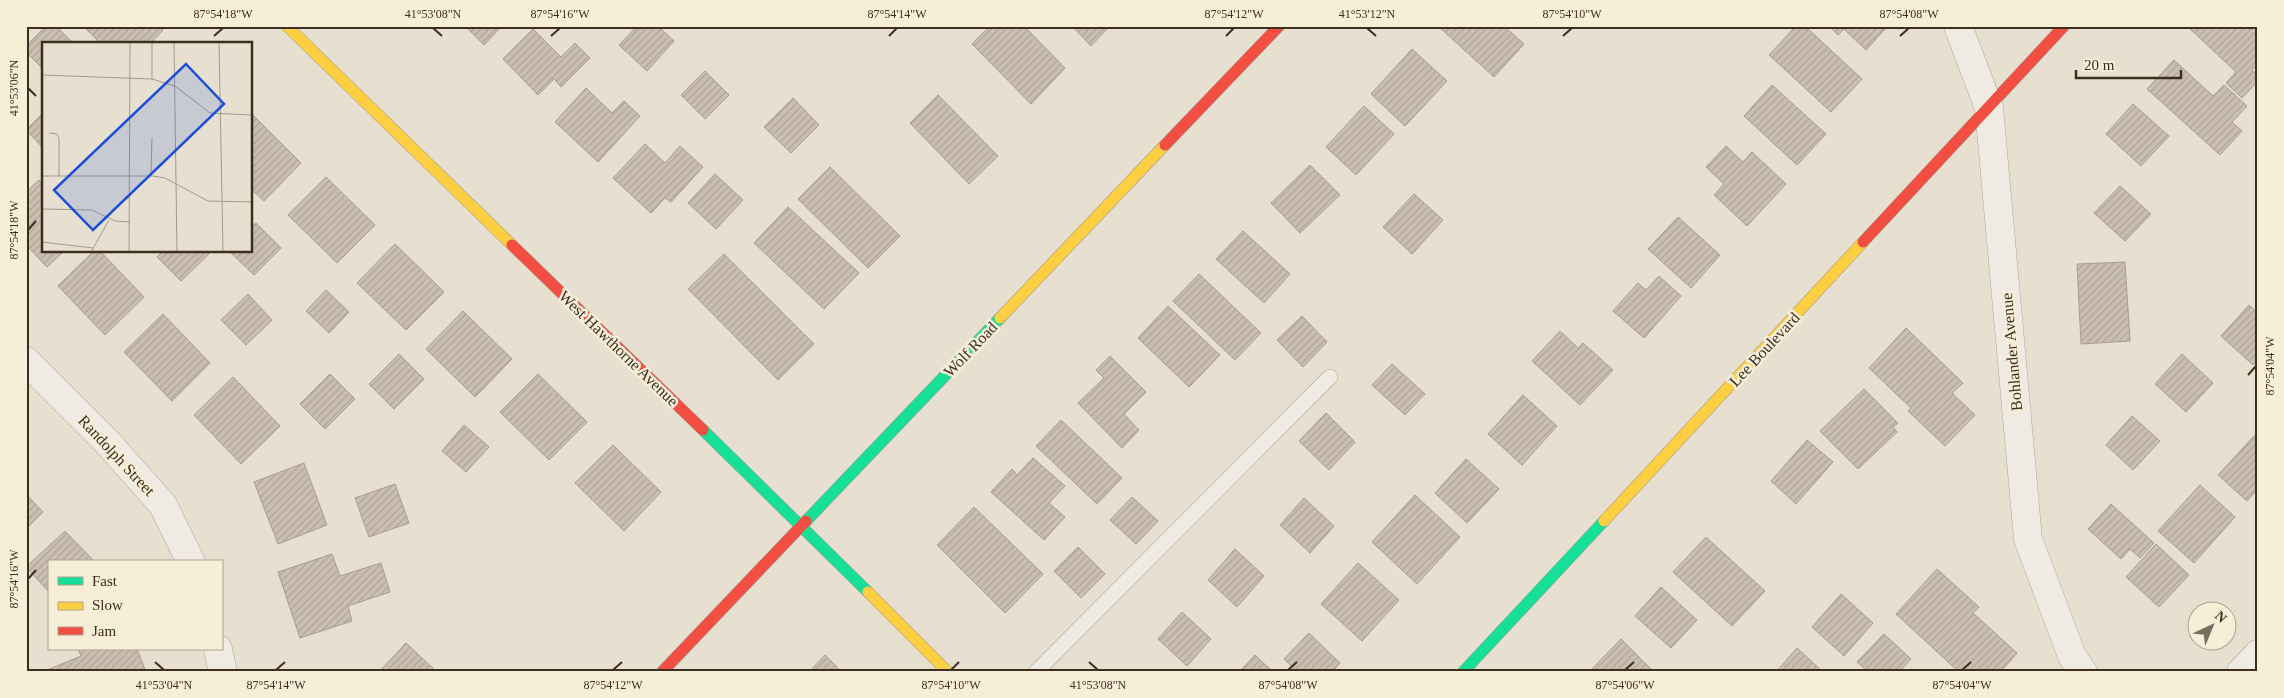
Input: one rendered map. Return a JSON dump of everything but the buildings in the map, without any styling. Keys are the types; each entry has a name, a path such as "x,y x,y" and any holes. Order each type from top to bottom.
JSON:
{"street":[{"name":"West Hawthorne Avenue","path":"287,26 801,525 948,672"},
{"name":"Wolf Road","path":"662,672 1279,26"},
{"name":"Bohlander Avenue","path":"1958,26 1989,108 2028,539 2072,656 2083,672"},
{"name":"Lee Boulevard","path":"1463,672 2064,26"},
{"name":"Randolph Street","path":"26,361 108,443 163,505 189,560"},
{"path":"218,650 223,672"},
{"path":"2241,672 2258,654"}],"lane":[{"path":"1036,672 1330,377"}],"traffic: fast":[{"path":"806,521 1000,318"},
{"path":"703,430 868,592"},
{"path":"1463,672 1604,521"}],"traffic: slow":[{"path":"287,26 512,245"},
{"path":"1000,318 1165,145"},
{"path":"1604,521 1863,242"},
{"path":"868,592 948,672"}],"traffic: jam":[{"path":"1165,145 1279,26"},
{"path":"1863,242 2064,26"},
{"path":"512,245 703,430"},
{"path":"662,672 806,521"}]}
